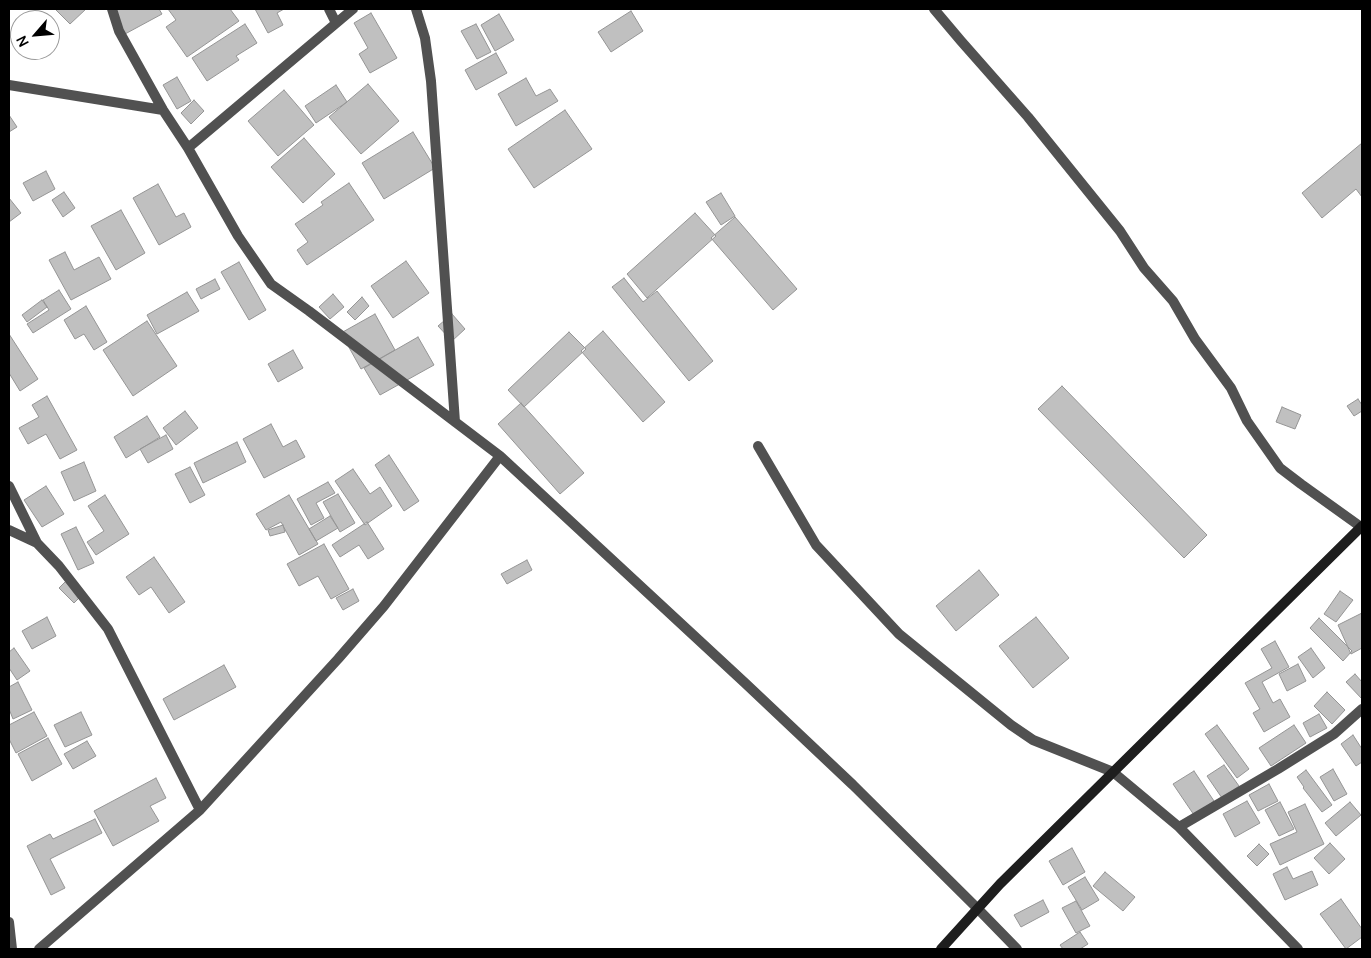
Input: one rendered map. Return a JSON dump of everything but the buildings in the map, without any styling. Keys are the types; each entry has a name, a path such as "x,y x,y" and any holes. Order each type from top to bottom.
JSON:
{"street":[{"path":"112,9 119,31 163,110 188,148 238,236 271,284 500,456 853,785 1017,949"},
{"path":"329,9 336,23"},
{"path":"188,148 353,9"},
{"path":"416,9 425,38 431,81 455,422"},
{"path":"934,9 1028,117 1120,232 1144,268 1173,301 1195,339 1231,388 1247,421 1280,468 1362,527 1000,884 941,949"},
{"path":"9,85 163,110"},
{"path":"758,446 816,545 900,634 1033,740 1113,772 1179,827 1298,949"},
{"path":"39,949 200,810 332,666 384,606 500,456"},
{"path":"9,486 37,543 65,573 108,629 200,810"},
{"path":"9,530 37,543"},
{"path":"1179,827 1334,734 1362,709"},
{"path":"9,922 12,949"}]}
